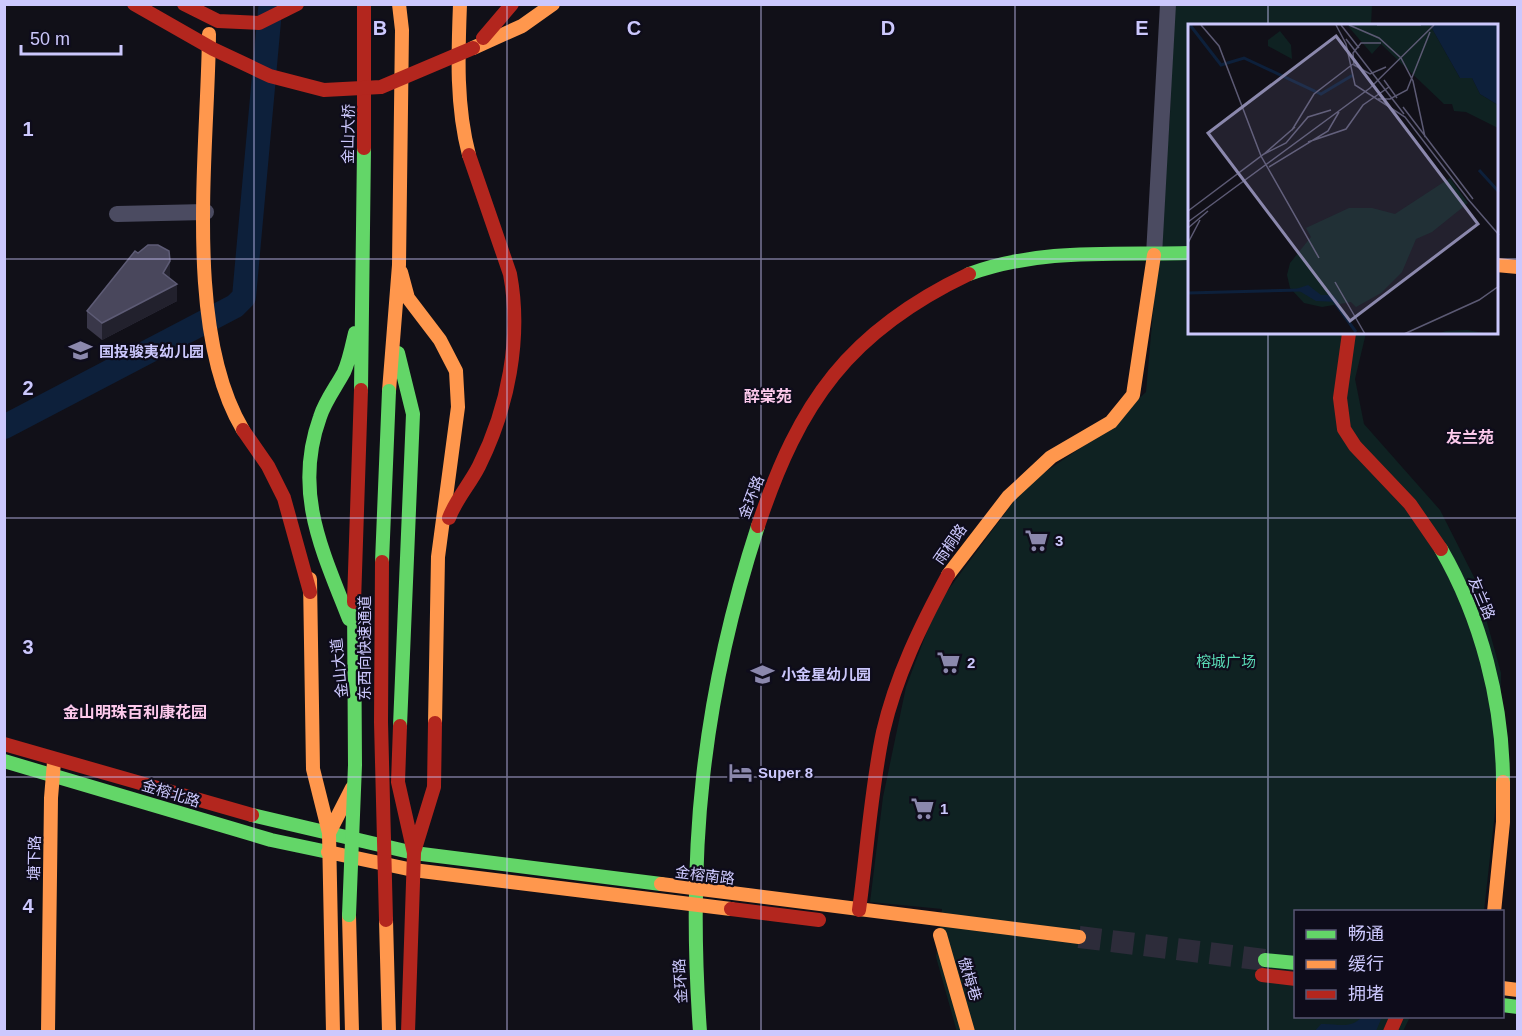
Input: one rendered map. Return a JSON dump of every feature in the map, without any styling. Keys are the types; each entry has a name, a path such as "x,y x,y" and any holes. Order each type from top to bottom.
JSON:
{"main road":[{"path":"134,4 213,49 270,76 324,90 381,87 522,26 553,4"},
{"path":"184,4 218,21 259,23 297,4"},
{"path":"209,4 210,75 205,126 207,296 212,342 223,389 256,452 268,466 288,506 310,592"},
{"name":"金山大桥","path":"363,265 366,30 364,4"},
{"path":"399,4 402,30 399,265 408,298 440,340 456,371 458,408 438,557 434,787 414,853 408,1032"},
{"path":"438,557 452,509 475,475 489,446 506,395 515,311 511,283 502,250 471,164 462,129 458,81 460,4"},
{"path":"473,48 512,4"},
{"path":"210,75 219,33 234,8"},
{"name":"金环路","path":"700,1032 694,857 707,731 733,608 757,530 783,461 805,417 831,378 855,349 883,325 923,299 971,274 1010,262 1053,256 1188,253"},
{"name":"雨桐路","path":"859,910 883,733 896,686 920,627 949,573 1008,496 1037,467 1064,448 1112,422 1127,405 1137,381 1154,255"},
{"name":"东西向快速通道","path":"352,1032 349,915 355,765 354,548 362,390 363,265"},
{"name":"东西向快速通道","path":"389,1032 381,765 380,583 389,391 399,265"},
{"path":"1498,265 1518,267"},
{"name":"金山大道","path":"333,1032 329,833 359,774 359,674 348,610 325,558 309,504 309,462 320,416 345,370 361,311"},
{"path":"394,319 400,368 413,414 405,552 398,782 414,853"},
{"name":"友兰路","path":"1349,334 1341,398 1343,427 1352,441 1409,503 1438,543 1470,610 1493,678 1500,726 1504,799 1503,843 1494,910"},
{"path":"309,504 313,770 329,833"},
{"name":"金榕北路","path":"4,744 275,821 329,833"},
{"name":"塘下路","path":"48,1032 52,776 55,758"},
{"name":"金榕北路","path":"4,761 271,840 330,853"},
{"name":"金榕南路","path":"329,833 414,853 1079,937"},
{"path":"330,853 413,870 837,922"},
{"name":"傲梅巷","path":"940,935 969,1032"},
{"path":"1265,960 1294,963"},
{"path":"1262,975 1294,979"},
{"path":"1390,1032 1397,1018"}],"street":[{"path":"1154,255 1168,4"},
{"path":"117,214 206,212"}],"green space":[{"name":"榕城广场","path":"1172,5 1372,5 1371,24 1188,24 1188,334 1366,334 1355,379 1364,424 1440,510 1475,579 1501,673 1500,767 1484,910 1294,910 1294,1018 1410,1018 1403,1031 957,1032 936,957 942,909 870,902 883,797 906,687 937,605 1026,485 1101,434 1146,392 1170,117"}],"water":[{"path":"1361,1018 1382,1018 1376,1031 1315,1031 1321,1024 1348,1025"}],"building":[{"path":"148,245 158,245 169,251 170,261 163,273 177,284 102,323 87,311 135,251 138,253"}],"waterway":[{"path":"4,427 235,306 244,297 270,10"}],"tunnel":[{"path":"1079,937 1265,960"}],"traffic: fast":[{"path":"361,390 364,148"},
{"path":"969,274 996,266 1050,256 1188,253"},
{"path":"349,619 329,569 314,520 309,470 312,444 320,417 344,372 355,333"},
{"path":"398,353 413,414 400,726"},
{"path":"382,562 389,391"},
{"path":"700,1032 696,966 696,901 703,776 723,652 758,526"},
{"path":"1441,549 1468,603 1487,662 1499,722 1503,782"},
{"path":"349,915 355,765 354,602"},
{"path":"4,761 271,840 328,852"},
{"path":"252,815 414,853 661,884"},
{"path":"1265,960 1294,963"},
{"path":"1504,1005 1518,1007"}],"traffic: slow":[{"path":"389,391 399,265 402,30 399,4"},
{"path":"460,4 460,99 469,155"},
{"path":"473,48 522,26 553,4"},
{"path":"209,34 203,183 206,291 212,342 224,389 243,430"},
{"path":"948,575 1008,497 1051,457 1111,422 1133,395 1154,255"},
{"path":"1498,265 1518,267"},
{"path":"401,272 408,298 440,340 456,371 458,407 438,557 435,723"},
{"path":"310,579 313,769 329,833"},
{"path":"48,1032 51,798 54,762"},
{"path":"1494,910 1503,822 1503,782"},
{"path":"333,1032 329,833 352,788"},
{"path":"328,852 413,870 731,909"},
{"path":"661,884 1079,937"},
{"path":"349,915 352,1032"},
{"path":"386,920 389,1032"},
{"path":"940,935 968,1032"},
{"path":"1504,988 1518,990"}],"traffic: jam":[{"path":"134,4 213,49 270,76 324,90 381,87 473,48"},
{"path":"184,4 218,21 259,23 297,4"},
{"path":"364,4 364,148"},
{"path":"483,38 512,4"},
{"path":"449,518 479,466 498,421 505,397 513,348 513,298 510,274 469,155"},
{"path":"758,526 791,442 811,407 834,375 860,346 891,320 927,296 969,274"},
{"path":"1349,334 1340,398 1344,429 1355,446 1410,504 1441,549"},
{"path":"354,602 361,390"},
{"path":"243,430 268,466 284,498 310,592"},
{"path":"382,562 381,722 386,920"},
{"path":"859,910 875,776 888,711 910,651 948,575"},
{"path":"414,852 434,787 435,723"},
{"path":"400,726 398,782 414,853 408,1032"},
{"path":"4,744 252,815"},
{"path":"731,909 819,920"},
{"path":"1262,975 1294,979"},
{"path":"1390,1032 1396,1018"}],"place":[{"name":"国投骏夷幼儿园","path":"81,351"},
{"name":"3","path":"1037,540"},
{"name":"2","path":"949,662"},
{"name":"小金星幼儿园","path":"763,674"},
{"name":"Super 8","path":"740,772"},
{"name":"1","path":"922,808"}],"district":[{"name":"醉棠苑","path":"768,396"},
{"name":"友兰苑","path":"1470,437"},
{"name":"金山明珠百利康花园","path":"135,712"}]}
